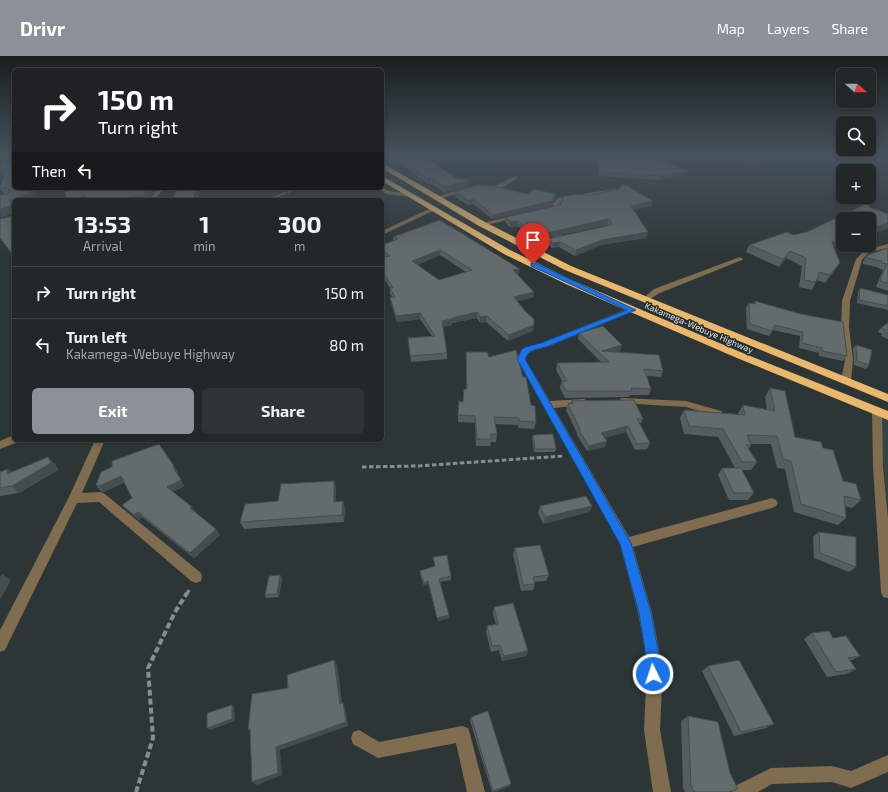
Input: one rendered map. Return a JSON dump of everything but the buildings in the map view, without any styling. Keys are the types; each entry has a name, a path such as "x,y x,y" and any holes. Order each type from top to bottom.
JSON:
{"highway":[{"name":"Kakamega-Webuye Highway","path":"398,188 507,252 633,310 740,356 883,414"},
{"name":"Kakamega-Webuye Highway","path":"420,188 482,224 568,268 888,398"}],"street":[{"path":"436,198 470,188"},
{"path":"384,190 388,193 410,195"},
{"path":"538,212 557,208 556,204 558,201 564,198 616,191"},
{"path":"384,232 433,209"},
{"path":"482,224 525,215"},
{"path":"524,246 569,235"},
{"path":"846,381 849,360 845,327 846,301 859,259 867,251 888,246"},
{"path":"645,300 657,291 740,260"},
{"path":"633,310 544,345 524,351 521,359 626,543 645,613 652,650 654,686 652,730 662,792"},
{"path":"548,405 566,402 593,401"},
{"path":"614,401 686,404 718,413"},
{"path":"883,414 878,466 888,592"},
{"path":"0,445 12,440"},
{"path":"0,645 74,498 99,442"},
{"path":"74,498 100,497 196,578"},
{"path":"626,543 772,503"},
{"path":"359,738 378,750 462,734 476,792"},
{"path":"741,792 771,776 832,774 851,780 888,763"}],"path":[{"path":"273,198 293,190"},
{"path":"362,467 417,466 575,455"},
{"path":"136,792 153,738 148,668 175,612 196,578"}],"shaded area":[{"path":"878,414 888,418 888,507"}],"route":[{"path":"533,264 571,283 633,310 544,345 524,351 521,359 626,543 645,613 652,650 653,674"}]}
